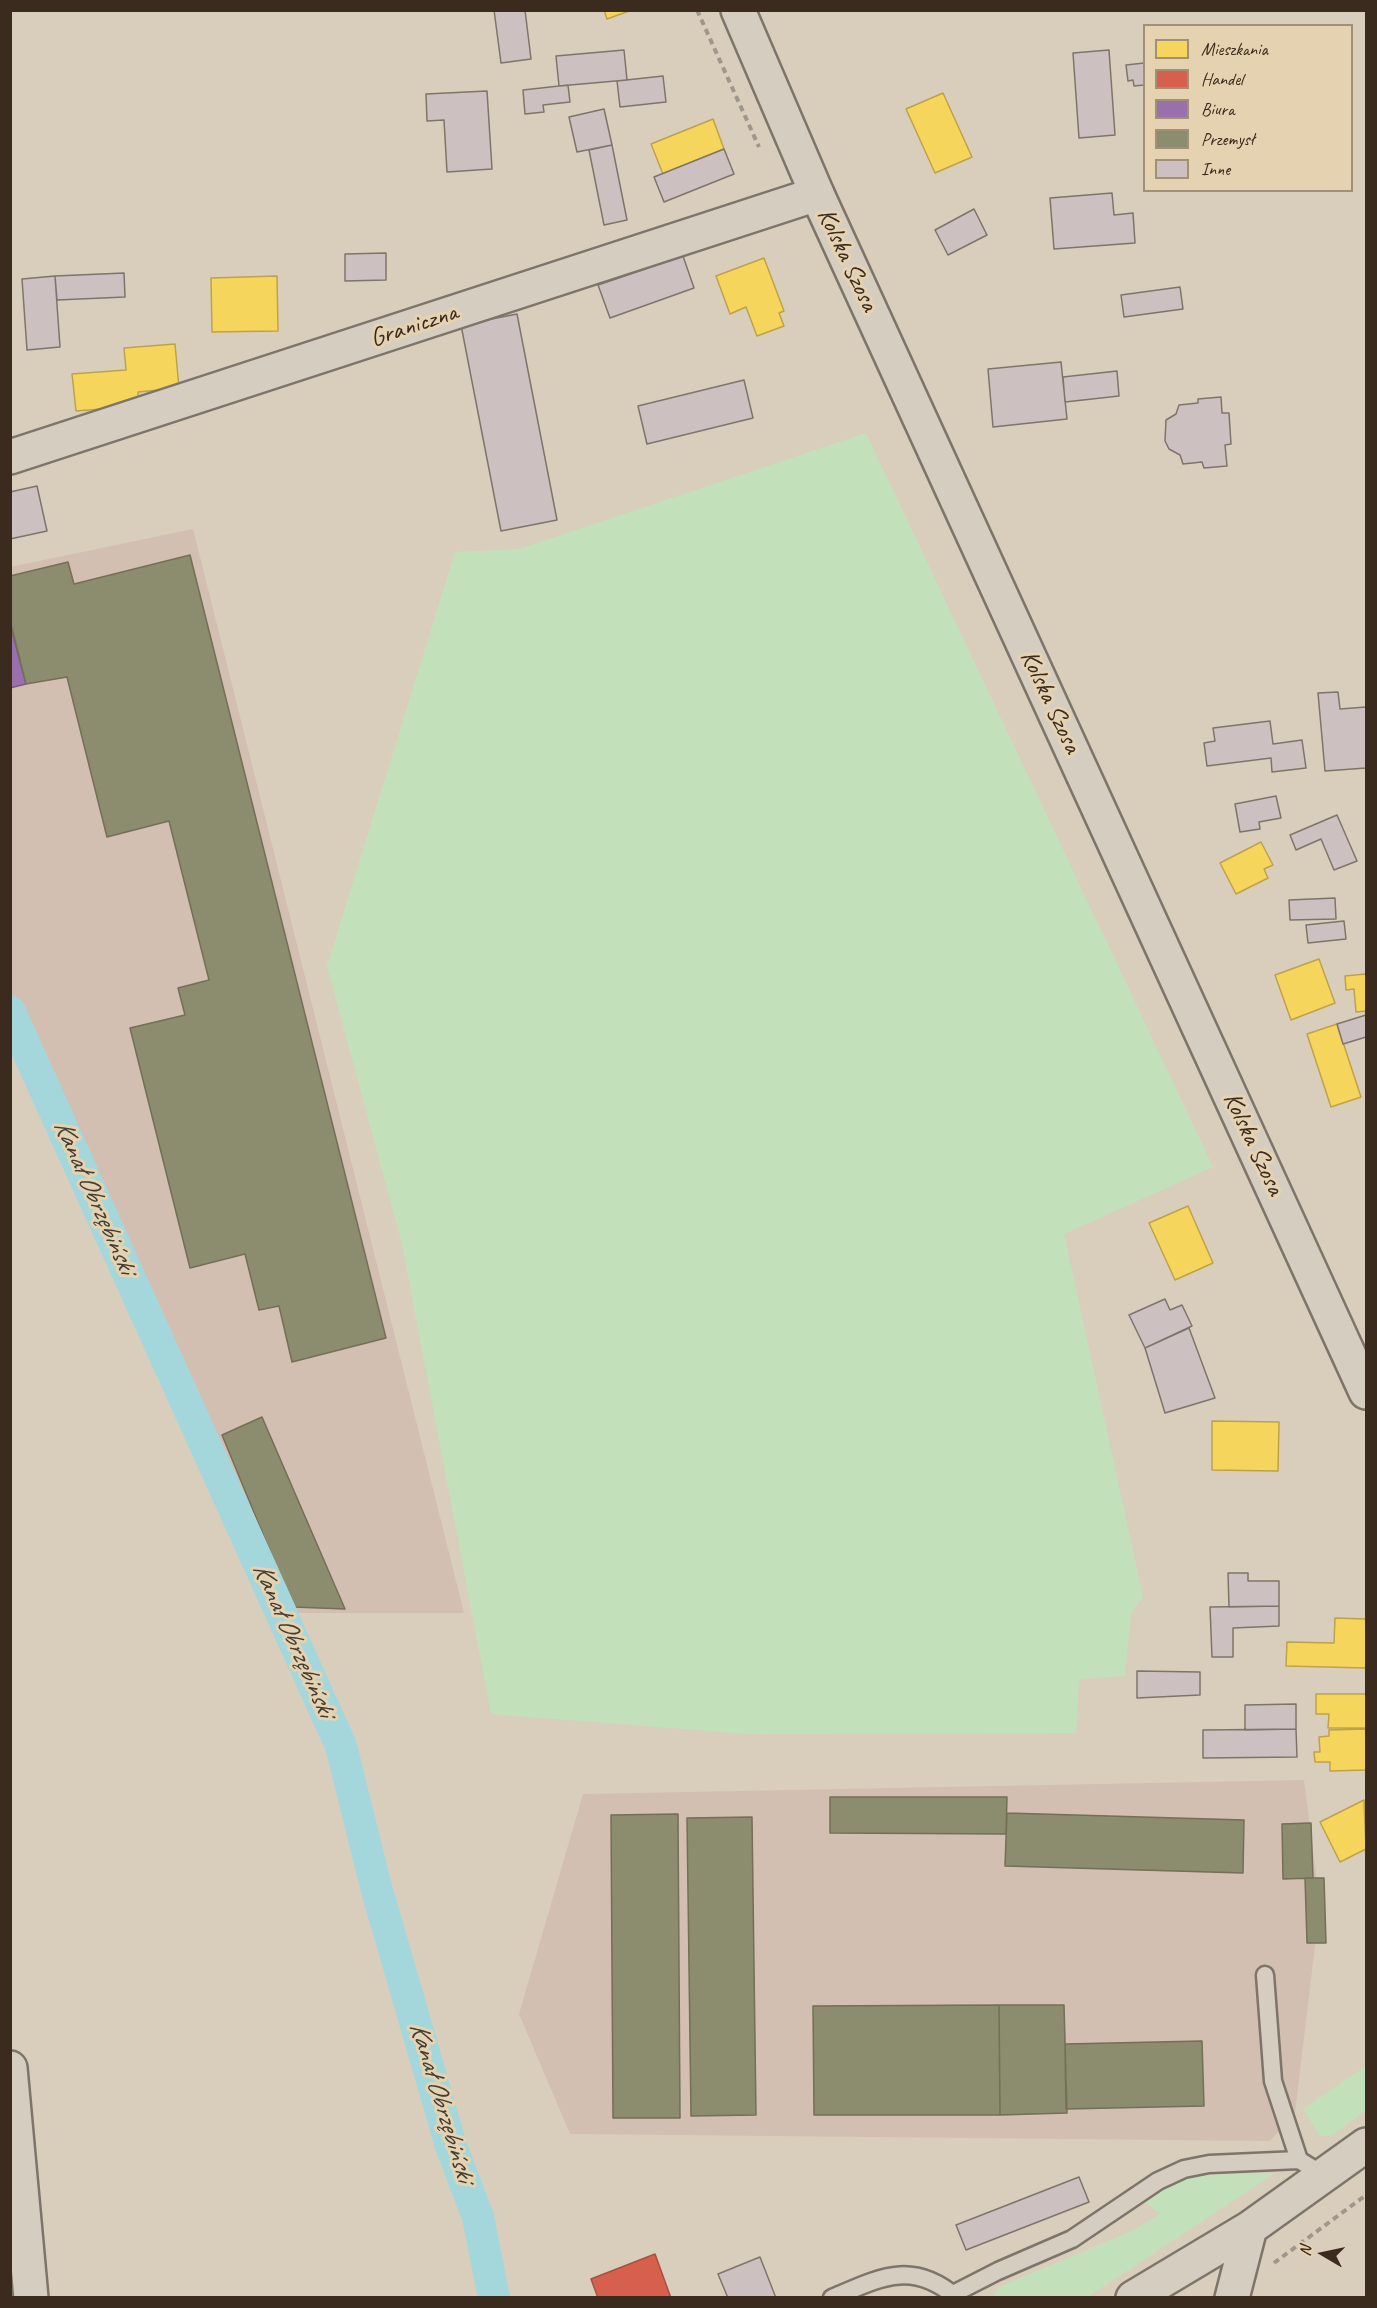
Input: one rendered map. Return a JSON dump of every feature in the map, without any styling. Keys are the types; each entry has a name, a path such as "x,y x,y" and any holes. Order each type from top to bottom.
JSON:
{"street":[{"name":"Kolska Szosa","path":"738,10 817,194 1366,1392"},
{"name":"Graniczna","path":"10,457 817,194"},
{"path":"10,2068 31,2298"},
{"path":"1133,2298 1179,2287 1250,2229 1312,2168 1366,2145"},
{"path":"1232,2298 1250,2229"}],"lane":[{"path":"832,2298 888,2275 914,2276 944,2286 955,2296 998,2271 1072,2239 1158,2181 1184,2169 1220,2163 1312,2168 1273,2081 1265,1975"}],"path":[{"path":"697,10 761,151"},
{"path":"1266,2269 1366,2195"}],"shaded area":[{"path":"193,529 464,1613 280,1613 11,998 10,567"},
{"path":"1304,1780 1320,1904 1295,2113 1270,2141 570,2134 519,2014 583,1794"}],"green space":[{"path":"866,433 1213,1167 1064,1234 1143,1597 1131,1613 1125,1676 1079,1679 1076,1733 750,1734 491,1714 402,1244 327,966 455,552 519,549"},
{"path":"1366,2066 1366,2110 1331,2136 1320,2136 1303,2109"},
{"path":"1275,2173 1087,2297 992,2298 999,2287 1132,2231 1160,2214 1146,2202 1172,2181 1194,2175"}],"building: Mieszkania":[{"path":"604,10 632,10 607,19"},
{"path":"943,93 972,157 935,173 906,109"},
{"path":"713,119 724,149 663,174 651,144"},
{"path":"764,258 784,311 779,313 784,326 757,336 746,307 730,314 716,276"},
{"path":"277,276 278,331 212,332 211,278"},
{"path":"175,344 179,388 138,392 139,406 76,411 72,374 126,370 124,348"},
{"path":"1261,842 1273,865 1264,869 1268,878 1236,894 1220,863"},
{"path":"1319,959 1335,1003 1291,1020 1275,975"},
{"path":"1366,974 1366,1011 1356,1012 1354,989 1346,990 1345,976"},
{"path":"1337,1024 1361,1097 1331,1107 1307,1034"},
{"path":"1188,1206 1213,1263 1175,1280 1149,1223"},
{"path":"1212,1421 1279,1422 1278,1471 1212,1470"},
{"path":"1335,1618 1366,1619 1366,1668 1286,1666 1287,1642 1334,1643"},
{"path":"1316,1694 1366,1694 1366,1728 1328,1728 1329,1714 1316,1714"},
{"path":"1366,1729 1366,1770 1330,1771 1330,1762 1315,1762 1314,1752 1320,1752 1319,1737 1329,1736 1329,1730"},
{"path":"1364,1800 1366,1849 1340,1862 1320,1822"}],"building: Handel":[{"path":"655,2254 671,2298 598,2298 591,2279"}],"building: Biura":[{"path":"10,624 26,684 10,688"}],"building: Przemysł":[{"path":"190,555 386,1338 292,1362 279,1306 259,1310 245,1254 190,1268 130,1028 185,1015 178,988 209,980 169,821 107,837 67,677 26,684 10,620 10,576 68,562 74,584"},
{"path":"262,1417 345,1609 293,1607 222,1435"},
{"path":"830,1797 1007,1797 1006,1834 830,1833"},
{"path":"1007,1813 1244,1820 1243,1873 1005,1866"},
{"path":"678,1814 680,2118 613,2118 611,1815"},
{"path":"752,1817 756,2115 691,2116 687,1818"},
{"path":"1311,1823 1313,1878 1283,1879 1282,1824"},
{"path":"1305,1878 1324,1878 1326,1943 1307,1943"},
{"path":"999,2005 1000,2115 814,2115 813,2006"},
{"path":"999,2005 1064,2005 1067,2113 1000,2115"},
{"path":"1202,2041 1204,2106 1066,2109 1065,2044"}],"building: Inne":[{"path":"494,10 525,10 531,59 501,63"},
{"path":"624,50 627,80 559,86 556,56"},
{"path":"1109,50 1115,135 1079,138 1073,53"},
{"path":"1143,63 1143,85 1134,86 1133,80 1128,81 1126,65"},
{"path":"663,76 666,102 620,107 617,81"},
{"path":"568,85 570,102 543,105 544,112 525,114 523,90"},
{"path":"487,91 492,169 447,172 444,120 427,121 426,94"},
{"path":"604,109 612,145 577,152 569,117"},
{"path":"612,145 627,220 604,225 589,150"},
{"path":"724,149 734,174 664,202 654,177"},
{"path":"1112,193 1114,215 1133,213 1135,243 1054,249 1050,198"},
{"path":"974,209 987,235 948,255 935,230"},
{"path":"386,253 386,280 345,281 345,254"},
{"path":"683,256 694,288 610,318 598,285"},
{"path":"124,273 125,297 57,300 55,276"},
{"path":"55,276 60,347 27,350 22,279"},
{"path":"1180,287 1183,309 1124,317 1121,295"},
{"path":"517,314 557,520 501,531 461,325"},
{"path":"1061,362 1067,419 993,427 988,369"},
{"path":"1117,371 1119,396 1065,402 1063,377"},
{"path":"744,380 753,418 647,444 638,406"},
{"path":"1221,397 1222,413 1229,413 1231,444 1225,445 1227,466 1204,468 1202,462 1183,464 1180,455 1169,449 1165,441 1166,420 1176,414 1179,405 1198,403 1198,399"},
{"path":"37,486 47,531 10,539 10,492"},
{"path":"1338,692 1340,709 1366,707 1366,768 1325,771 1318,693"},
{"path":"1270,721 1273,744 1302,740 1306,768 1272,772 1271,758 1207,766 1204,743 1215,741 1213,728"},
{"path":"1276,796 1281,818 1259,822 1260,829 1240,832 1235,804"},
{"path":"1337,815 1357,861 1334,870 1321,839 1296,850 1290,835"},
{"path":"1335,898 1336,919 1290,920 1289,900"},
{"path":"1344,921 1346,939 1308,943 1306,925"},
{"path":"1366,1015 1366,1037 1343,1044 1337,1024"},
{"path":"1165,1299 1170,1310 1182,1305 1192,1326 1145,1348 1129,1315"},
{"path":"1189,1328 1215,1398 1165,1413 1145,1348"},
{"path":"1228,1573 1248,1573 1248,1581 1279,1581 1279,1606 1229,1607"},
{"path":"1279,1606 1279,1626 1233,1628 1233,1657 1212,1657 1210,1607"},
{"path":"1137,1671 1200,1672 1200,1695 1137,1698"},
{"path":"1296,1704 1296,1729 1245,1730 1245,1705"},
{"path":"1296,1729 1297,1757 1203,1758 1203,1730"},
{"path":"1079,2177 1089,2202 966,2250 956,2225"},
{"path":"760,2257 776,2298 728,2298 718,2274"}],"waterway":[{"name":"Kanał Obrzębiński","path":"10,1012 341,1746 376,1887 451,2146 478,2217 494,2298"}]}
